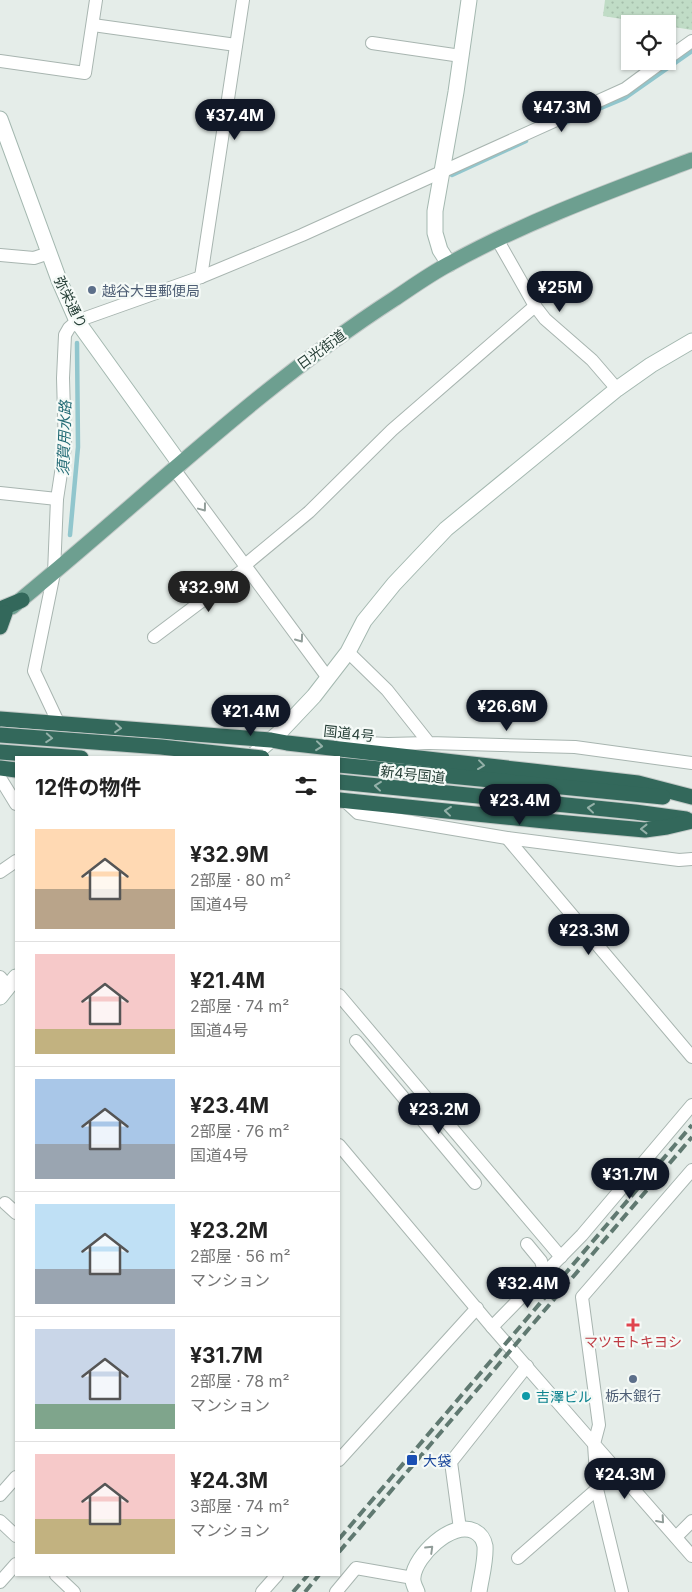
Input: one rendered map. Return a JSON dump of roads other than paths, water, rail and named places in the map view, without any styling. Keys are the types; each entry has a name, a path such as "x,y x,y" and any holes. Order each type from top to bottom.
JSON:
{"highway":[{"name":"国道4号","path":"0,719 271,740 638,783 692,798"},
{"path":"0,735 160,747 243,756"},
{"path":"0,752 54,756"},
{"name":"新4号国道","path":"340,765 638,796 692,798"},
{"path":"0,768 15,770"},
{"name":"新4号国道","path":"340,782 635,812 692,820"},
{"path":"341,800 645,830 667,827 692,820"}],"main road":[{"name":"日光街道","path":"1,617 292,370 365,317 449,264 497,239 576,204 692,160"}],"street":[{"path":"0,61 85,73 96,0"},
{"path":"200,277 243,0"},
{"path":"449,264 440,250 435,233 435,211 469,0"},
{"path":"92,25 236,45"},
{"path":"676,52 692,41"},
{"path":"372,43 461,56"},
{"path":"58,722 34,671 54,573 57,499 65,446 63,378 65,335 69,328 77,321 200,277 302,235 624,89 650,70"},
{"name":"弥栄通り","path":"0,119 49,253 77,321 177,467"},
{"path":"497,239 535,306 545,318 592,360 617,389"},
{"path":"0,255 34,258 49,253"},
{"path":"154,637 246,566 309,512 392,430 535,306"},
{"path":"252,756 308,703 348,652 364,622 394,584 446,530 617,389 651,365 692,341"},
{"path":"177,467 246,566 328,678"},
{"path":"0,494 57,499"},
{"path":"348,652 388,690 429,743"},
{"path":"339,748 345,742 575,747 692,763"},
{"path":"0,778 15,802"},
{"path":"341,800 358,813 508,838 679,860 692,858"},
{"path":"508,838 692,1057"},
{"path":"0,872 15,862"},
{"path":"340,996 561,1257"},
{"path":"356,1041 475,1183"},
{"path":"492,1327 544,1272 561,1257 692,1105"},
{"path":"426,1124 439,1113"},
{"path":"340,1146 492,1327 692,1556"},
{"path":"622,1592 597,1489 594,1444 599,1425 582,1297 692,1170"},
{"path":"527,1244 542,1261 544,1272"},
{"path":"340,1459 477,1308"},
{"path":"460,1529 451,1462 527,1366"},
{"path":"0,1495 15,1478"},
{"path":"518,1558 597,1489"},
{"path":"676,1537 692,1520"},
{"path":"0,1521 15,1535"},
{"path":"336,1592 356,1568 415,1585 416,1566 423,1556 450,1532 460,1529 471,1529 478,1533 485,1547 479,1592"},
{"path":"0,1582 15,1565"},
{"path":"57,1576 74,1592"},
{"path":"262,1592 276,1576"}],"waterway":[{"name":"須賀用水路","path":"560,125 625,98 692,51"},
{"name":"須賀用水路","path":"452,175 526,141"},
{"name":"須賀用水路","path":"70,535 78,447 77,343"}],"railway":[{"path":"340,1538 692,1125"},
{"path":"340,1551 692,1137"},
{"path":"293,1592 307,1576"},
{"path":"305,1592 318,1576"}],"place":[{"name":"越谷大里郵便局","path":"92,290"},
{"name":"マツモトキヨシ","path":"633,1325"},
{"name":"栃木銀行","path":"633,1379"},
{"name":"吉澤ビル","path":"526,1396"},
{"name":"大袋","path":"412,1460"}]}
